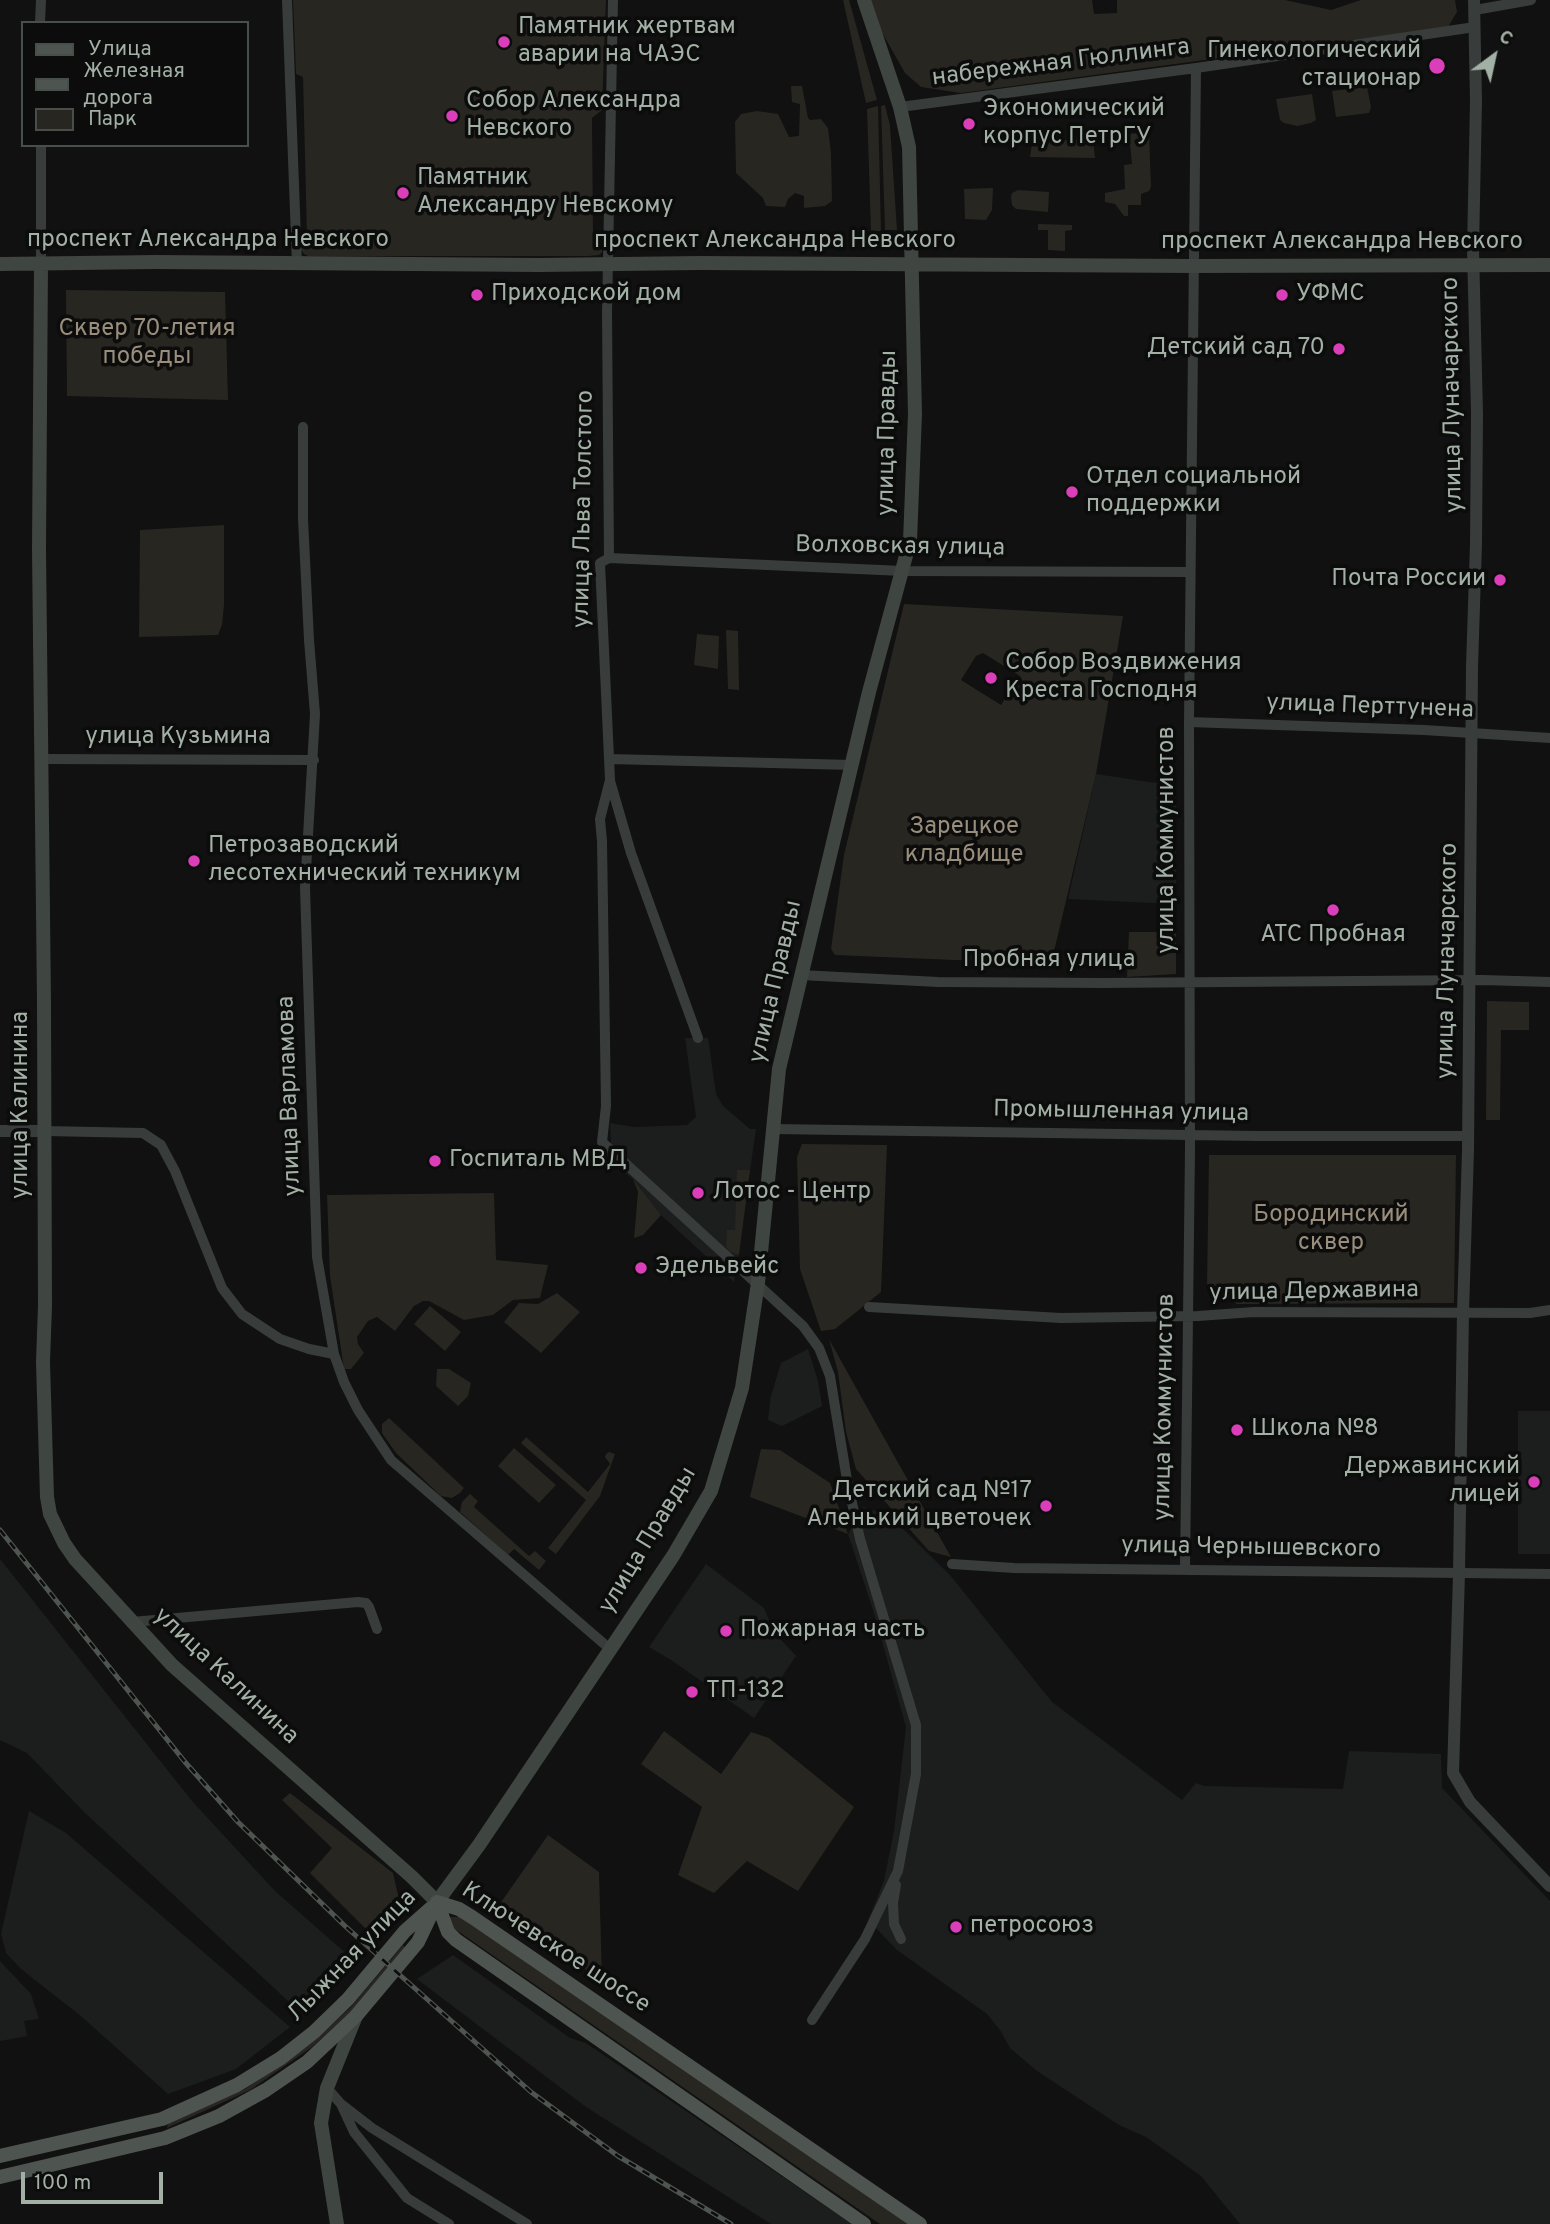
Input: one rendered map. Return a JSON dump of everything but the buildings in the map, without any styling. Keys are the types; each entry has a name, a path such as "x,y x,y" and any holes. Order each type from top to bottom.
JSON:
{"main road":[{"name":"улица Правды","path":"438,1902 673,1556 711,1491 742,1388 758,1283 779,1069 869,692 910,541 915,414 909,147 900,107 864,0"},
{"name":"проспект Александра Невского","path":"0,264 1550,265"},
{"name":"улица Калинина","path":"41,264 39,541 45,1131 43,1362 47,1497 50,1514 75,1559 172,1665 438,1902"},
{"name":"Лыжная улица","path":"0,2177 164,2138 219,2116 266,2090 307,2062 356,2016 418,1942 438,1902"},
{"name":"Лыжная улица","path":"0,2157 162,2119 237,2085 281,2058 314,2032 348,1999 405,1931 438,1902"},
{"name":"Ключевское шоссе","path":"438,1902 447,1932 456,1940 864,2224"},
{"name":"Ключевское шоссе","path":"438,1902 472,1917 920,2224"},
{"path":"337,2224 321,2123 327,2088 356,2016"},
{"path":"162,2119 164,2138"},
{"path":"82,2138 86,2157"}],"street":[{"path":"40,21 41,0"},
{"path":"287,0 297,264"},
{"name":"улица Льва Толстого","path":"613,0 609,263 609,558 600,563 610,760 610,780 600,819 606,1106 602,1142 758,1283 803,1326 819,1348 830,1376 847,1480 860,1539 916,1725 916,1774 898,1871"},
{"path":"1474,5 1531,0"},
{"name":"улица Луначарского","path":"1474,5 1473,266 1477,426 1468,1136 1453,1773 1470,1802 1550,1886"},
{"name":"набережная Гюллинга","path":"900,107 1196,68 1475,27"},
{"name":"улица Коммунистов","path":"1185,1570 1190,1135 1190,572 1196,68"},
{"name":"улица Калинина","path":"41,147 41,264"},
{"name":"улица Варламова","path":"303,427 303,519 315,714 305,888 317,1257 334,1354 358,1410 391,1460 610,1649"},
{"name":"Волховская улица","path":"609,558 902,571 1190,572"},
{"name":"улица Перттунена","path":"1189,722 1550,738"},
{"name":"улица Кузьмина","path":"41,759 314,760"},
{"path":"610,760 853,765"},
{"path":"610,780 631,853 698,1038"},
{"name":"Пробная улица","path":"800,975 937,982 1550,982"},
{"name":"Промышленная улица","path":"773,1129 1468,1136"},
{"path":"0,1131 143,1133 161,1145 175,1171 222,1288 242,1314 268,1332 296,1346 334,1354"},
{"name":"улица Державина","path":"869,1307 1054,1318 1254,1312 1530,1313 1550,1310"},
{"name":"улица Чернышевского","path":"952,1564 1014,1568 1550,1574"},
{"path":"132,1622 358,1602 366,1603 369,1607 377,1629"},
{"path":"898,1871 893,1903 894,1924 901,1939"},
{"path":"812,2020 864,1939 898,1871"},
{"path":"327,2088 341,2104 373,2128 527,2224"},
{"path":"341,2104 354,2132 407,2198 449,2224"}],"shaded area":[{"path":"1096,774 1176,786 1176,904 1068,899"},
{"path":"685,1038 708,1038 716,1094 723,1106 750,1129 756,1129 734,1282 661,1215 633,1179 605,1156 611,1143 610,1123 634,1127 687,1125 696,1117"},
{"path":"808,1349 822,1406 782,1426 768,1420 771,1396 781,1363"},
{"name":"Державинский лицей","path":"1518,1411 1550,1411 1550,1554 1518,1554"},
{"path":"863,1507 890,1516 950,1575 1052,1702 1182,1800 1196,1783 1204,1786 1343,1789 1349,1751 1441,1754 1442,1788 1550,1901 1550,2224 1240,2224 1201,2176 1146,2137 1119,2125 1037,2071 1010,2048 987,2014 897,1950 868,1920 884,1881 894,1831 906,1727 874,1613 848,1534"},
{"path":"0,1559 192,1801 275,1891 357,1963 300,2012 85,1813 27,1753 0,1740"},
{"path":"706,1564 764,1608 774,1632 796,1656 754,1718 649,1647"},
{"path":"29,1811 66,1833 290,2027 236,2069 168,2094 82,2017 21,1969 6,1953 1,1934"},
{"path":"453,1955 570,2038 586,2043 852,2224 771,2224 586,2107 417,1979"},
{"path":"0,1961 31,1994 39,2019 24,2021 27,2036 0,2041"}],"green space":[{"path":"293,0 606,0 602,110 592,118 593,236 602,236 602,252 589,256 304,254 300,238 307,237 303,77 296,74"},
{"path":"843,0 849,0 877,100 866,103"},
{"path":"871,0 1092,0 1094,14 1117,13 1117,0 1285,0 1331,10 1361,0 1455,0 1457,12 1448,27 961,93 921,87 905,73 880,29"},
{"path":"791,86 802,86 808,118 821,119 828,128 832,201 825,206 804,208 804,196 795,193 788,199 785,207 766,206 763,198 736,173 735,122 741,114 757,111 778,114 789,137 799,136 800,104 792,102"},
{"path":"1367,87 1371,107 1369,113 1336,117 1332,91"},
{"path":"1312,94 1316,120 1297,126 1280,120 1276,99"},
{"path":"885,105 890,126 897,230 885,230 881,106"},
{"path":"878,106 881,231 871,231 867,109"},
{"path":"1149,132 1151,187 1149,191 1141,194 1141,205 1128,205 1128,216 1124,216 1115,204 1105,202 1105,193 1125,189 1124,165 1132,164 1129,134"},
{"path":"1093,137 1095,158 1030,157 1032,144"},
{"path":"993,188 992,210 986,220 965,219 964,189"},
{"path":"1018,190 1049,192 1048,212 1016,209 1012,205 1011,197 1012,193"},
{"path":"1038,224 1072,225 1072,230 1065,231 1065,251 1048,250 1048,230 1038,230"},
{"name":"Сквер 70-летия победы","path":"66,290 225,292 228,400 67,396"},
{"path":"224,525 224,605 218,635 139,637 140,530"},
{"name":"Зарецкое кладбище","path":"904,604 1123,616 1096,774 1051,964 835,955 831,949 844,855","holes":["983,653 1020,676 1001,705 961,680 976,656"]},
{"path":"726,630 738,631 739,690 728,689"},
{"path":"697,634 719,636 718,669 694,665"},
{"path":"1129,932 1176,932 1176,974 1127,977"},
{"path":"1487,1001 1529,1002 1529,1030 1501,1030 1500,1120 1486,1120"},
{"path":"802,1144 887,1145 881,1292 835,1329 821,1331 800,1269 797,1157"},
{"name":"Бородинский сквер","path":"1209,1155 1456,1155 1454,1303 1237,1304 1207,1286"},
{"path":"737,1170 750,1170 739,1255 726,1247 727,1230 735,1230"},
{"path":"633,1179 661,1215 643,1235 634,1238 638,1192"},
{"path":"494,1193 496,1260 548,1265 540,1298 513,1300 493,1315 464,1320 429,1301 423,1301 414,1306 395,1331 377,1317 368,1321 357,1337 364,1353 351,1369 344,1369 330,1276 327,1195"},
{"path":"557,1293 580,1312 541,1353 504,1322 519,1303 538,1304"},
{"path":"430,1306 461,1332 445,1351 414,1324"},
{"path":"829,1339 951,1557 929,1551 856,1469 846,1432 838,1372"},
{"path":"437,1369 449,1369 471,1383 468,1396 458,1406 436,1386"},
{"path":"389,1418 464,1488 460,1493 452,1498 441,1496 396,1453 382,1433 382,1424"},
{"path":"526,1437 588,1492 610,1464 606,1454 615,1454 600,1496 556,1554 548,1548 586,1500 521,1443"},
{"path":"514,1448 556,1485 539,1503 498,1466"},
{"path":"761,1449 780,1450 830,1483 848,1534 750,1497"},
{"path":"470,1494 478,1501 474,1507 529,1556 535,1551 546,1561 539,1570 514,1549 508,1555 460,1512 462,1502"},
{"path":"664,1731 721,1774 751,1732 769,1738 854,1807 798,1891 747,1861 714,1893 678,1875 702,1807 641,1764"},
{"path":"290,1793 393,1873 399,1899 392,1917 375,1938 310,1873 332,1848 282,1800"},
{"path":"548,1835 599,1872 602,1981 497,1908"},
{"path":"449,1917 461,1917 910,2224 880,2224 452,1927"},
{"path":"403,1945 405,1948 353,2010 312,2047 250,2090 167,2128 168,2123 245,2089 311,2043 351,2007"}],"railway":[{"path":"0,1530 185,1762 238,1822 345,1926 531,2092 618,2156 731,2224"}],"place":[{"name":"Памятник жертвам аварии на ЧАЭС","path":"504,42"},
{"name":"Гинекологический стационар","path":"1437,66"},
{"name":"Собор Александра Невского","path":"452,116"},
{"name":"Экономический корпус ПетрГУ","path":"969,124"},
{"name":"Памятник Александру Невскому","path":"403,193"},
{"name":"Приходской дом","path":"477,295"},
{"name":"УФМС","path":"1282,295"},
{"name":"Детский сад 70","path":"1339,349"},
{"name":"Отдел социальной поддержки","path":"1072,492"},
{"name":"Почта России","path":"1500,580"},
{"name":"Собор Воздвижения Креста Господня","path":"991,678"},
{"name":"Петрозаводский лесотехнический техникум","path":"194,861"},
{"name":"АТС Пробная","path":"1333,910"},
{"name":"Госпиталь МВД","path":"435,1161"},
{"name":"Лотос - Центр","path":"698,1193"},
{"name":"Эдельвейс","path":"641,1268"},
{"name":"Школа №8","path":"1237,1430"},
{"name":"Державинский лицей","path":"1534,1482"},
{"name":"Детский сад №17 Аленький цветочек","path":"1046,1506"},
{"name":"Пожарная часть","path":"726,1631"},
{"name":"ТП-132","path":"692,1692"},
{"name":"петросоюз","path":"956,1927"}]}
